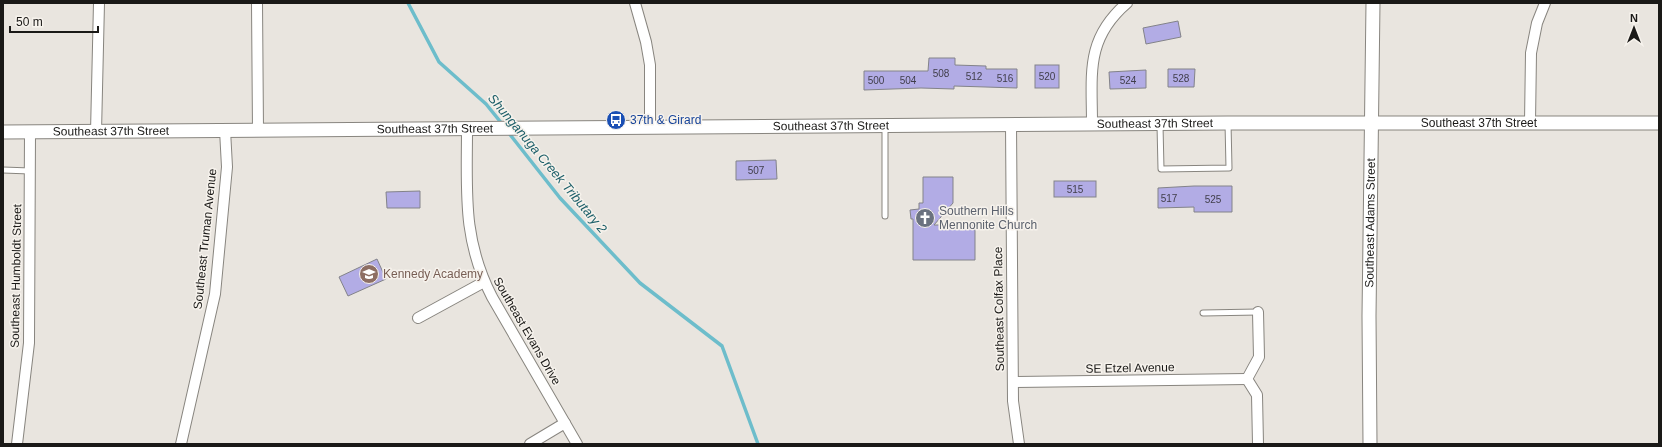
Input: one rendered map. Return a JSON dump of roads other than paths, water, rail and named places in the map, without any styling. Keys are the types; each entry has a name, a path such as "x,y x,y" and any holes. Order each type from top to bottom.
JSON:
{"main road":[{"name":"Southeast Adams Street","path":"1370,444 1369,316 1372,3"},
{"name":"Southeast 37th Street","path":"3,132 30,133 226,130 258,131 1011,124 1659,123"}],"street":[{"path":"96,132 99,3"},
{"path":"257,3 258,131"},
{"path":"635,3 646,42 650,65 650,128"},
{"path":"1092,124 1092,61 1096,45 1108,22 1127,3"},
{"path":"1530,122 1532,48 1537,23 1545,3"},
{"name":"Southeast Colfax Place","path":"1011,124 1013,401 1019,444"},
{"name":"Southeast Evans Drive","path":"472,129 467,205 469,232 474,254 484,282 577,444"},
{"name":"Southeast Truman Avenue","path":"181,444 215,294 227,167 226,130"},
{"name":"Southeast Humboldt Street","path":"17,444 29,343 30,133"},
{"path":"418,318 484,282"},
{"path":"1258,312 1259,357 1247,379 1257,395 1258,444"},
{"name":"SE Etzel Avenue","path":"1013,382 1247,379"},
{"path":"530,444 565,423"}],"lane":[{"path":"1160,124 1161,169 1229,168 1228,123"},
{"path":"885,126 885,216"},
{"path":"3,170 30,171"},
{"path":"1203,313 1258,312"}],"waterway":[{"name":"Shunganuga Creek Tributary 2","path":"408,3 439,62 486,104 503,125"},
{"name":"Shunganuga Creek Tributary 2","path":"508,132 560,198 640,283 722,346 758,444"}],"place":[{"name":"37th & Girard","path":"616,120"},
{"name":"Southern Hills Mennonite Church","path":"925,218"},
{"name":"Kennedy Academy","path":"369,274"}]}
